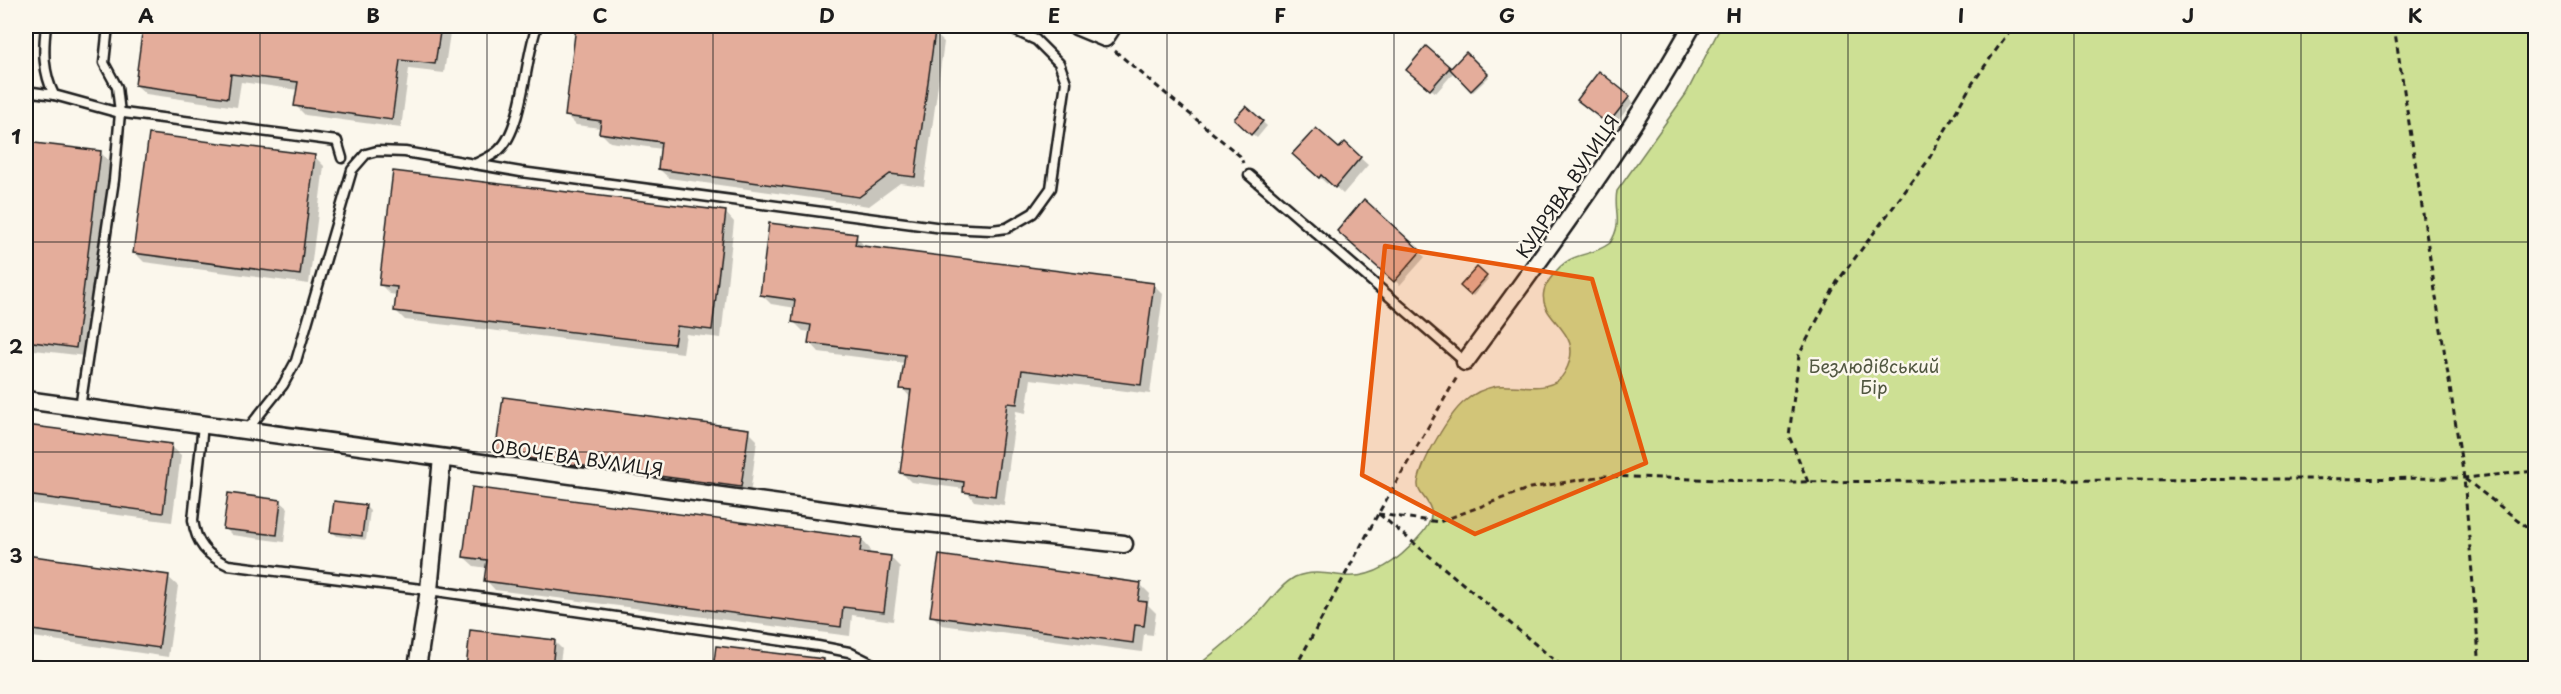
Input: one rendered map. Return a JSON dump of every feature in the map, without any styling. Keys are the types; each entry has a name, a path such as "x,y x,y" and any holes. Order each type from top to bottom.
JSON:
{"street":[{"path":"1076,26 1109,32"},
{"name":"КУДРЯВА ВУЛИЦЯ","path":"1465,362 1540,261 1661,81 1692,26"},
{"name":"ОВОЧЕВА ВУЛИЦЯ","path":"26,400 889,519 1124,544"},
{"path":"417,669 429,590 442,458"}],"lane":[{"path":"46,26 43,45 46,77 54,95"},
{"path":"80,408 114,180 120,113 117,87 104,63 108,26"},
{"path":"474,165 499,151 509,137 537,26"},
{"path":"247,430 277,393 296,361 352,170 366,154 377,151 405,152 474,165 943,228 992,230 1007,228 1033,213 1051,188 1066,81 1059,63 1036,40 1005,26"},
{"path":"26,91 54,95 90,107 120,113 337,141 342,158"},
{"path":"1249,175 1465,362"},
{"path":"203,425 193,520 199,543 212,557 228,565 429,590 818,646 849,652 881,669"},
{"path":"26,664 57,669"}],"path":[{"path":"1808,482 1789,436 1800,355 1837,282 1928,162 1970,87 2013,26"},
{"path":"2394,26 2463,478 2480,669"},
{"path":"1109,32 1118,55 1240,156 1249,175"},
{"path":"1295,669 1378,514 1465,362"},
{"path":"1378,514 1439,522 1530,488 1604,476 1808,482 2463,478 2535,471"},
{"path":"2463,478 2535,534"},
{"path":"1378,514 1564,669"}],"highlighted area":[{"path":"1385,246 1592,279 1646,463 1475,534 1362,475"}],"green space":[{"name":"Безлюдівський Бір","path":"1721,26 2535,26 2535,668 1195,668 1249,622 1280,589 1295,577 1314,573 1344,576 1366,574 1376,571 1403,554 1427,527 1431,518 1429,505 1419,489 1420,474 1430,451 1459,407 1480,391 1497,386 1544,386 1552,384 1565,372 1570,358 1570,346 1567,336 1544,302 1545,287 1567,261 1610,243 1617,222 1617,191 1686,94"}],"building":[{"path":"143,26 441,26 435,64 400,60 392,120 294,106 298,82 231,74 228,98 135,85"},
{"path":"576,26 894,26 935,31 915,177 890,174 859,197 658,169 661,142 599,133 601,121 565,116"},
{"path":"1426,46 1450,67 1430,90 1406,70"},
{"path":"1466,52 1488,74 1471,91 1450,69"},
{"path":"1599,71 1630,96 1608,124 1577,100"},
{"path":"1246,106 1263,121 1251,135 1234,119"},
{"path":"1316,128 1339,148 1345,142 1361,157 1335,188 1321,175 1319,178 1292,154"},
{"path":"149,134 315,155 300,275 133,253"},
{"path":"26,142 101,151 76,348 26,341"},
{"path":"393,171 726,211 712,330 677,326 674,344 394,311 397,287 379,285"},
{"path":"1364,199 1421,251 1394,282 1337,231"},
{"path":"769,223 857,234 855,245 1154,283 1141,385 1022,370 1017,404 1007,403 995,496 963,492 964,482 900,473 911,390 900,389 905,355 808,343 811,325 792,322 795,300 760,295"},
{"path":"1477,267 1487,276 1470,295 1460,286"},
{"path":"503,397 749,429 741,487 495,454"},
{"path":"26,425 172,444 163,513 26,495"},
{"path":"472,487 862,538 860,552 891,556 884,612 843,607 841,627 484,581 487,560 463,557"},
{"path":"228,493 281,500 277,535 223,529"},
{"path":"334,501 366,505 362,536 330,532"},
{"path":"26,555 169,575 159,648 26,629"},
{"path":"939,555 1141,583 1138,601 1147,602 1144,626 1135,625 1133,643 930,616"},
{"path":"470,630 555,640 552,669 466,669"},
{"path":"716,646 824,659 823,669 713,669"}]}
